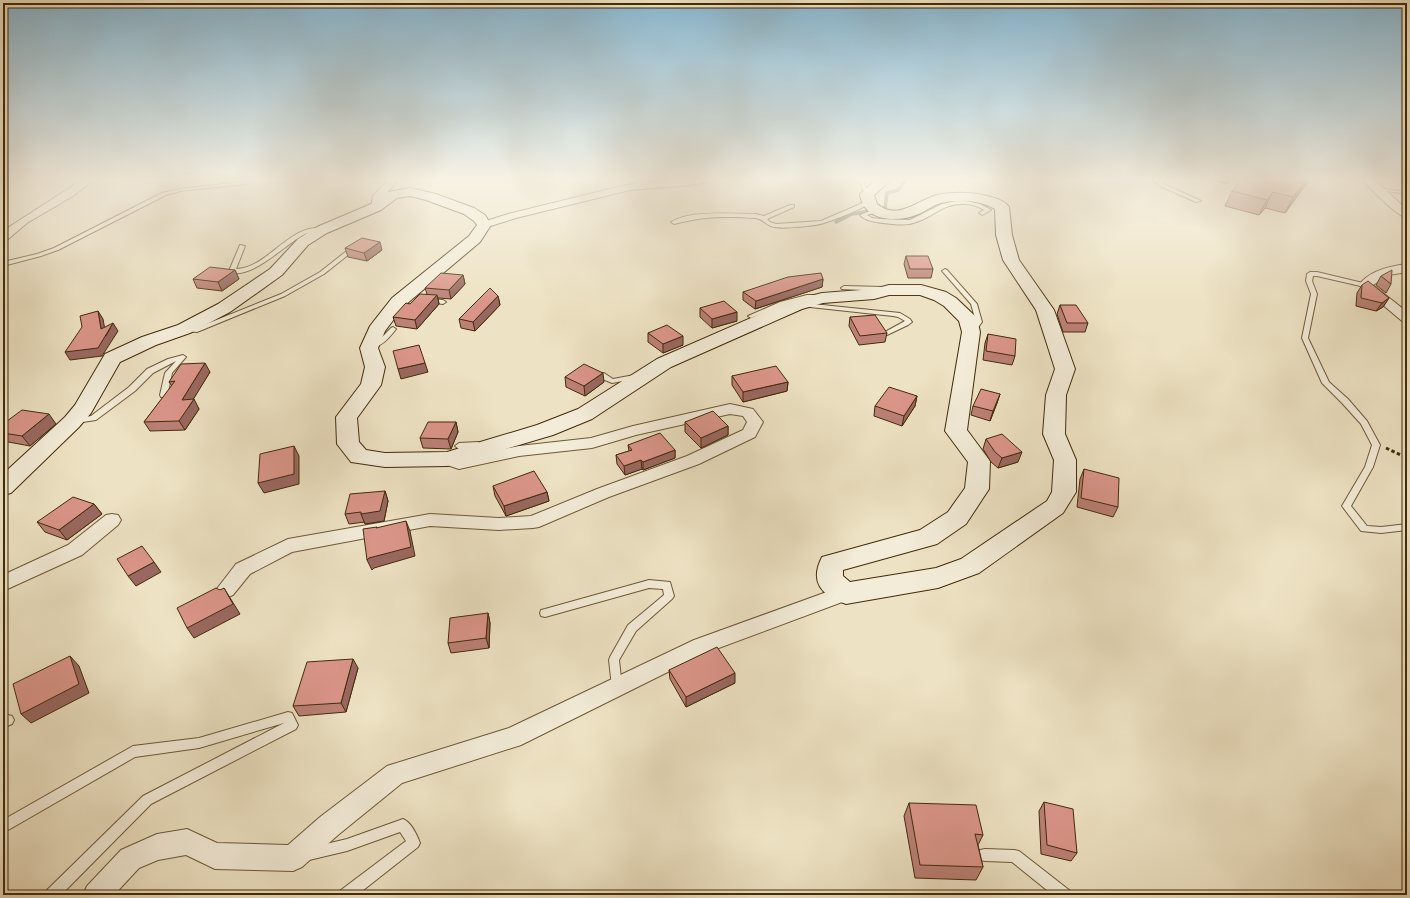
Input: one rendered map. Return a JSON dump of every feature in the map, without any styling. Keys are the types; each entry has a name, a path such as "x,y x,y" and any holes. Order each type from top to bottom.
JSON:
{"street":[{"path":"3,238 25,220"},
{"path":"3,487 72,422 84,408 112,358 149,341 184,329 224,308 276,272 302,242 322,230 346,220"},
{"path":"481,220 484,224"},
{"path":"498,220 484,224 475,239 398,302 396,315 376,330 369,348 375,368 371,385 346,417 348,444 359,457 385,460 453,453 501,444 546,430 585,414 664,363 752,320 822,298 874,294 889,290 921,290 940,296 950,302 968,319 971,332 956,430 979,461 977,489 957,518 928,537 831,564 829,580 846,593"},
{"path":"96,895 130,859 157,847 187,842 215,856 293,858 329,826 395,774 513,737 701,646 846,593 938,578 970,566 1055,507 1064,492 1065,460 1054,434 1056,395 1065,369 1045,310 1011,260 1004,235 1003,220"},
{"path":"1407,268 1393,269 1378,274 1366,285 1407,318"},
{"path":"226,590 243,569 288,546 430,520 499,524 533,522 602,493 693,460 749,433 755,422 748,412 730,409 633,431 592,443 519,451 459,464 453,453"},
{"path":"3,583 75,550 112,520"}],"lane":[{"path":"3,264 56,249 113,220"},
{"path":"674,222 680,220"},
{"path":"766,220 768,223 775,226 784,226 822,222 826,220"},
{"path":"873,220 888,222 911,222 916,220"},
{"path":"242,246 232,271 239,272 262,261 305,232 322,230"},
{"path":"184,329 195,331 283,295 322,273 356,246"},
{"path":"945,271 974,304 979,322 971,332"},
{"path":"1366,285 1317,274 1310,274 1309,282 1314,294 1305,338 1326,383 1345,401 1364,424 1376,445 1369,467 1346,506 1364,528 1381,530 1407,527"},
{"path":"844,288 889,290"},
{"path":"726,328 752,320 787,302 805,297 822,298"},
{"path":"425,300 443,302"},
{"path":"796,305 821,306 893,314 900,315 908,320 909,322 887,334"},
{"path":"72,422 93,418 132,389 150,371 170,360 183,357 169,373 164,395"},
{"path":"601,375 612,381 648,373"},
{"path":"545,613 649,584 667,584 669,596 632,628 614,660 617,687"},
{"path":"3,827 133,752 199,743 288,717 292,725 147,800 52,895"},
{"path":"293,858 347,845 403,825 414,843 346,895"},
{"path":"985,855 1014,856 1064,895"}],"path":[{"path":"1376,445 1407,458"}],"building":[{"path":"362,238 380,242 364,253 345,248"},
{"path":"906,256 928,256 933,269 910,269"},
{"path":"210,267 235,270 218,282 193,279"},
{"path":"1392,270 1391,284 1381,276"},
{"path":"441,273 463,275 449,290 425,288"},
{"path":"821,273 823,279 756,301 743,292 788,277"},
{"path":"1368,281 1389,298 1382,303 1361,298 1362,285"},
{"path":"490,288 498,296 473,322 459,319"},
{"path":"420,294 437,295 415,320 393,317 406,303 410,304"},
{"path":"724,301 737,312 712,319 700,308"},
{"path":"1060,305 1076,305 1088,323 1067,323"},
{"path":"98,311 101,329 113,323 98,348 65,352 82,327 80,316"},
{"path":"875,315 887,333 860,336 850,317"},
{"path":"667,325 683,336 663,344 648,333"},
{"path":"988,334 1016,339 1015,356 986,351"},
{"path":"419,345 425,363 398,369 393,351"},
{"path":"205,363 182,400 194,399 179,421 144,422 175,381 169,382 181,364"},
{"path":"584,364 603,373 584,386 565,377"},
{"path":"776,366 788,382 743,392 732,376"},
{"path":"889,387 917,396 904,416 875,406"},
{"path":"981,389 1000,394 993,411 973,406"},
{"path":"22,410 49,414 22,436 3,433 3,424"},
{"path":"713,411 728,426 701,438 685,422"},
{"path":"428,422 456,422 448,439 420,438"},
{"path":"660,433 675,450 643,462 641,460 624,466 616,455 632,450 628,445"},
{"path":"1002,434 1022,452 1002,458 995,452 986,439"},
{"path":"294,446 294,474 258,483 260,454"},
{"path":"1084,469 1119,478 1118,507 1081,498"},
{"path":"534,471 547,492 504,506 493,486"},
{"path":"385,491 380,511 361,514 361,512 345,514 350,494"},
{"path":"73,497 94,504 59,530 37,522"},
{"path":"406,521 411,547 369,558 367,560 363,529 377,527 376,528"},
{"path":"142,546 154,562 128,576 117,559"},
{"path":"216,588 220,590 224,588 233,604 187,628 177,608"},
{"path":"488,613 486,638 448,643 450,618"},
{"path":"717,647 735,673 686,697 669,670"},
{"path":"70,656 79,684 21,714 13,684"},
{"path":"353,659 341,703 293,706 307,662"},
{"path":"1044,802 1073,809 1077,853 1047,845"},
{"path":"909,803 976,805 983,835 975,834 983,867 920,865"}],"waterway":[{"path":"836,222 840,220"}]}
